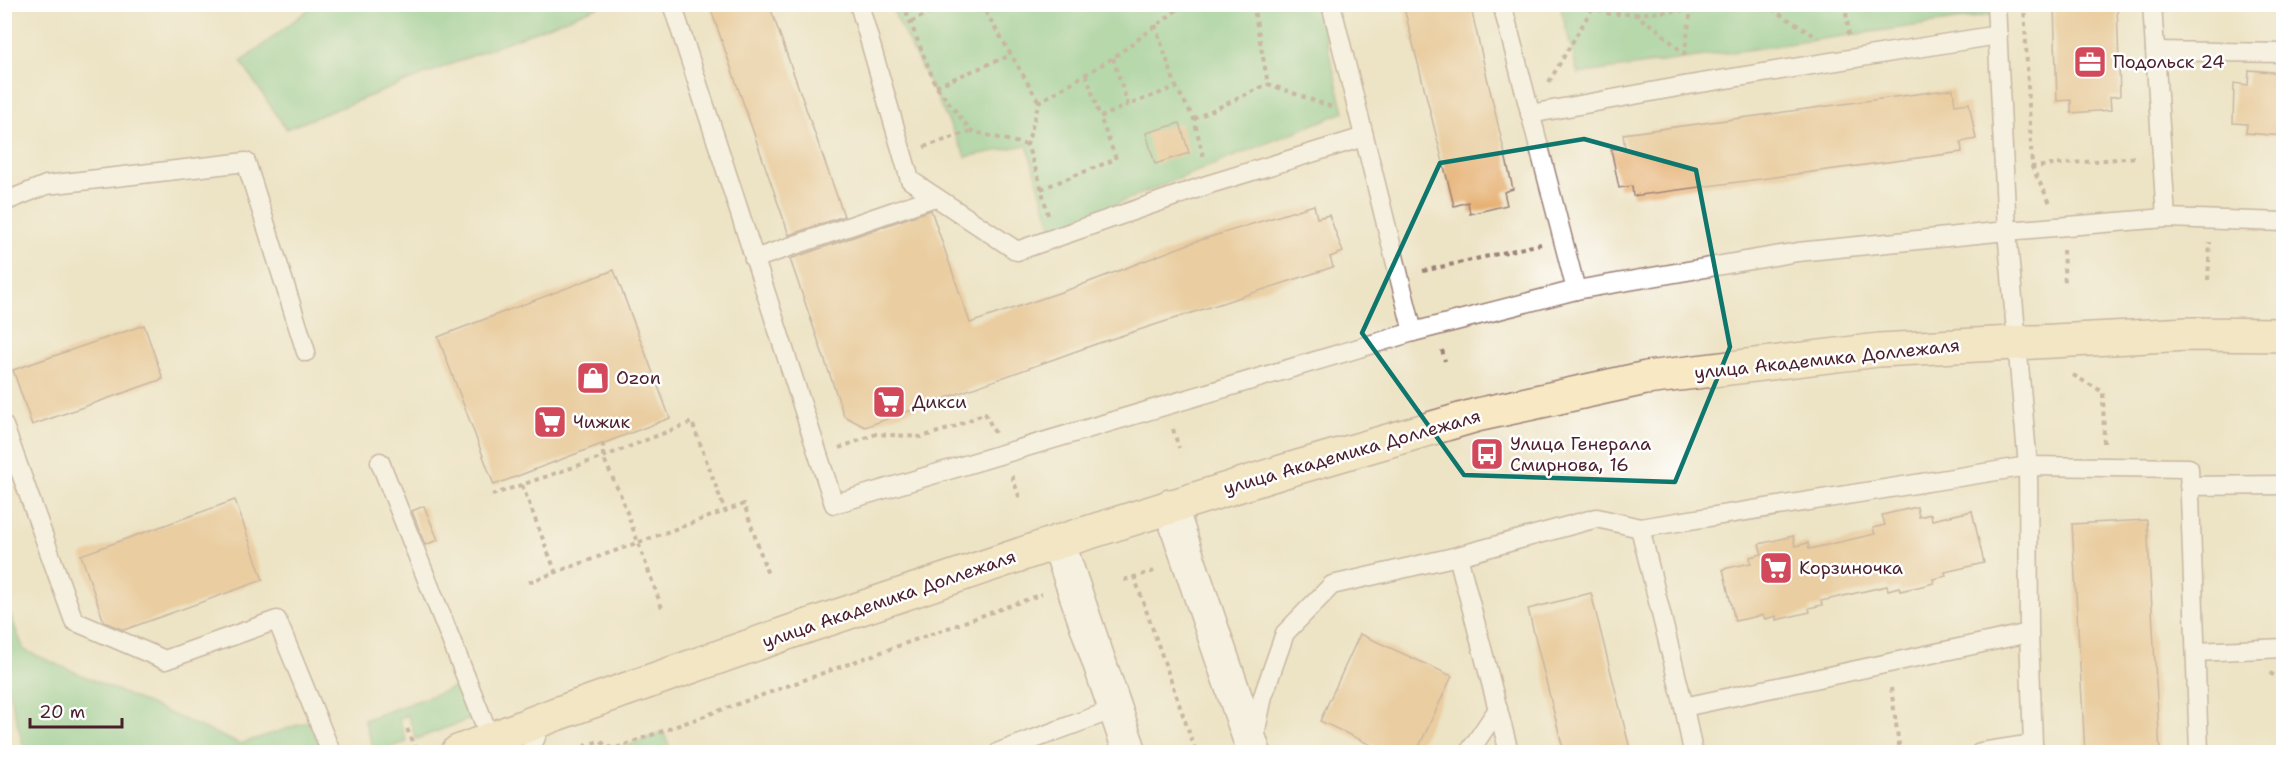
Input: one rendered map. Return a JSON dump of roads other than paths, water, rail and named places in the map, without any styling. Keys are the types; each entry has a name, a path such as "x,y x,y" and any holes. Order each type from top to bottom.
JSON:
{"main road":[{"name":"улица Академика Доллежаля","path":"458,753 493,746 543,719 793,631 1058,542 1170,506 1477,415 1646,378 1879,350 2188,334 2283,335"}],"street":[{"path":"1170,506 1257,751"},
{"path":"1058,542 1130,753"}],"lane":[{"path":"672,4 834,504 1413,332 1576,290 1798,252 2007,231 2166,218 2283,222"},
{"path":"859,4 910,180 1017,251 1210,184 1364,137"},
{"path":"1331,4 1413,332"},
{"path":"1502,4 1576,290"},
{"path":"1981,753 2033,744 2029,633 2028,465 2007,231 1996,4"},
{"path":"2152,4 2166,218"},
{"path":"1530,114 1689,85 1998,35"},
{"path":"2155,51 2283,53"},
{"path":"4,202 46,185 246,162 306,352"},
{"path":"753,254 935,197"},
{"path":"4,426 74,621 165,660 277,620 319,718 331,753"},
{"path":"380,462 493,746"},
{"path":"1257,751 1263,696 1285,633 1332,585 1458,556 1597,518 1640,528 2028,465 2189,468 2199,753"},
{"path":"2189,486 2283,485"},
{"path":"1640,528 1693,753"},
{"path":"1458,556 1509,753"},
{"path":"1684,707 2029,633"},
{"path":"2196,652 2283,648"},
{"path":"999,753 1115,709"},
{"path":"1469,753 1498,709"},
{"path":"530,753 543,719"}],"place":[{"name":"Подольск 24","path":"2090,62"},
{"name":"Ozon","path":"593,378"},
{"name":"Дикси","path":"889,402"},
{"name":"Чижик","path":"550,422"},
{"name":"Улица Генерала Смирнова, 16","path":"1487,454"},
{"name":"Корзиночка","path":"1776,568"}]}
